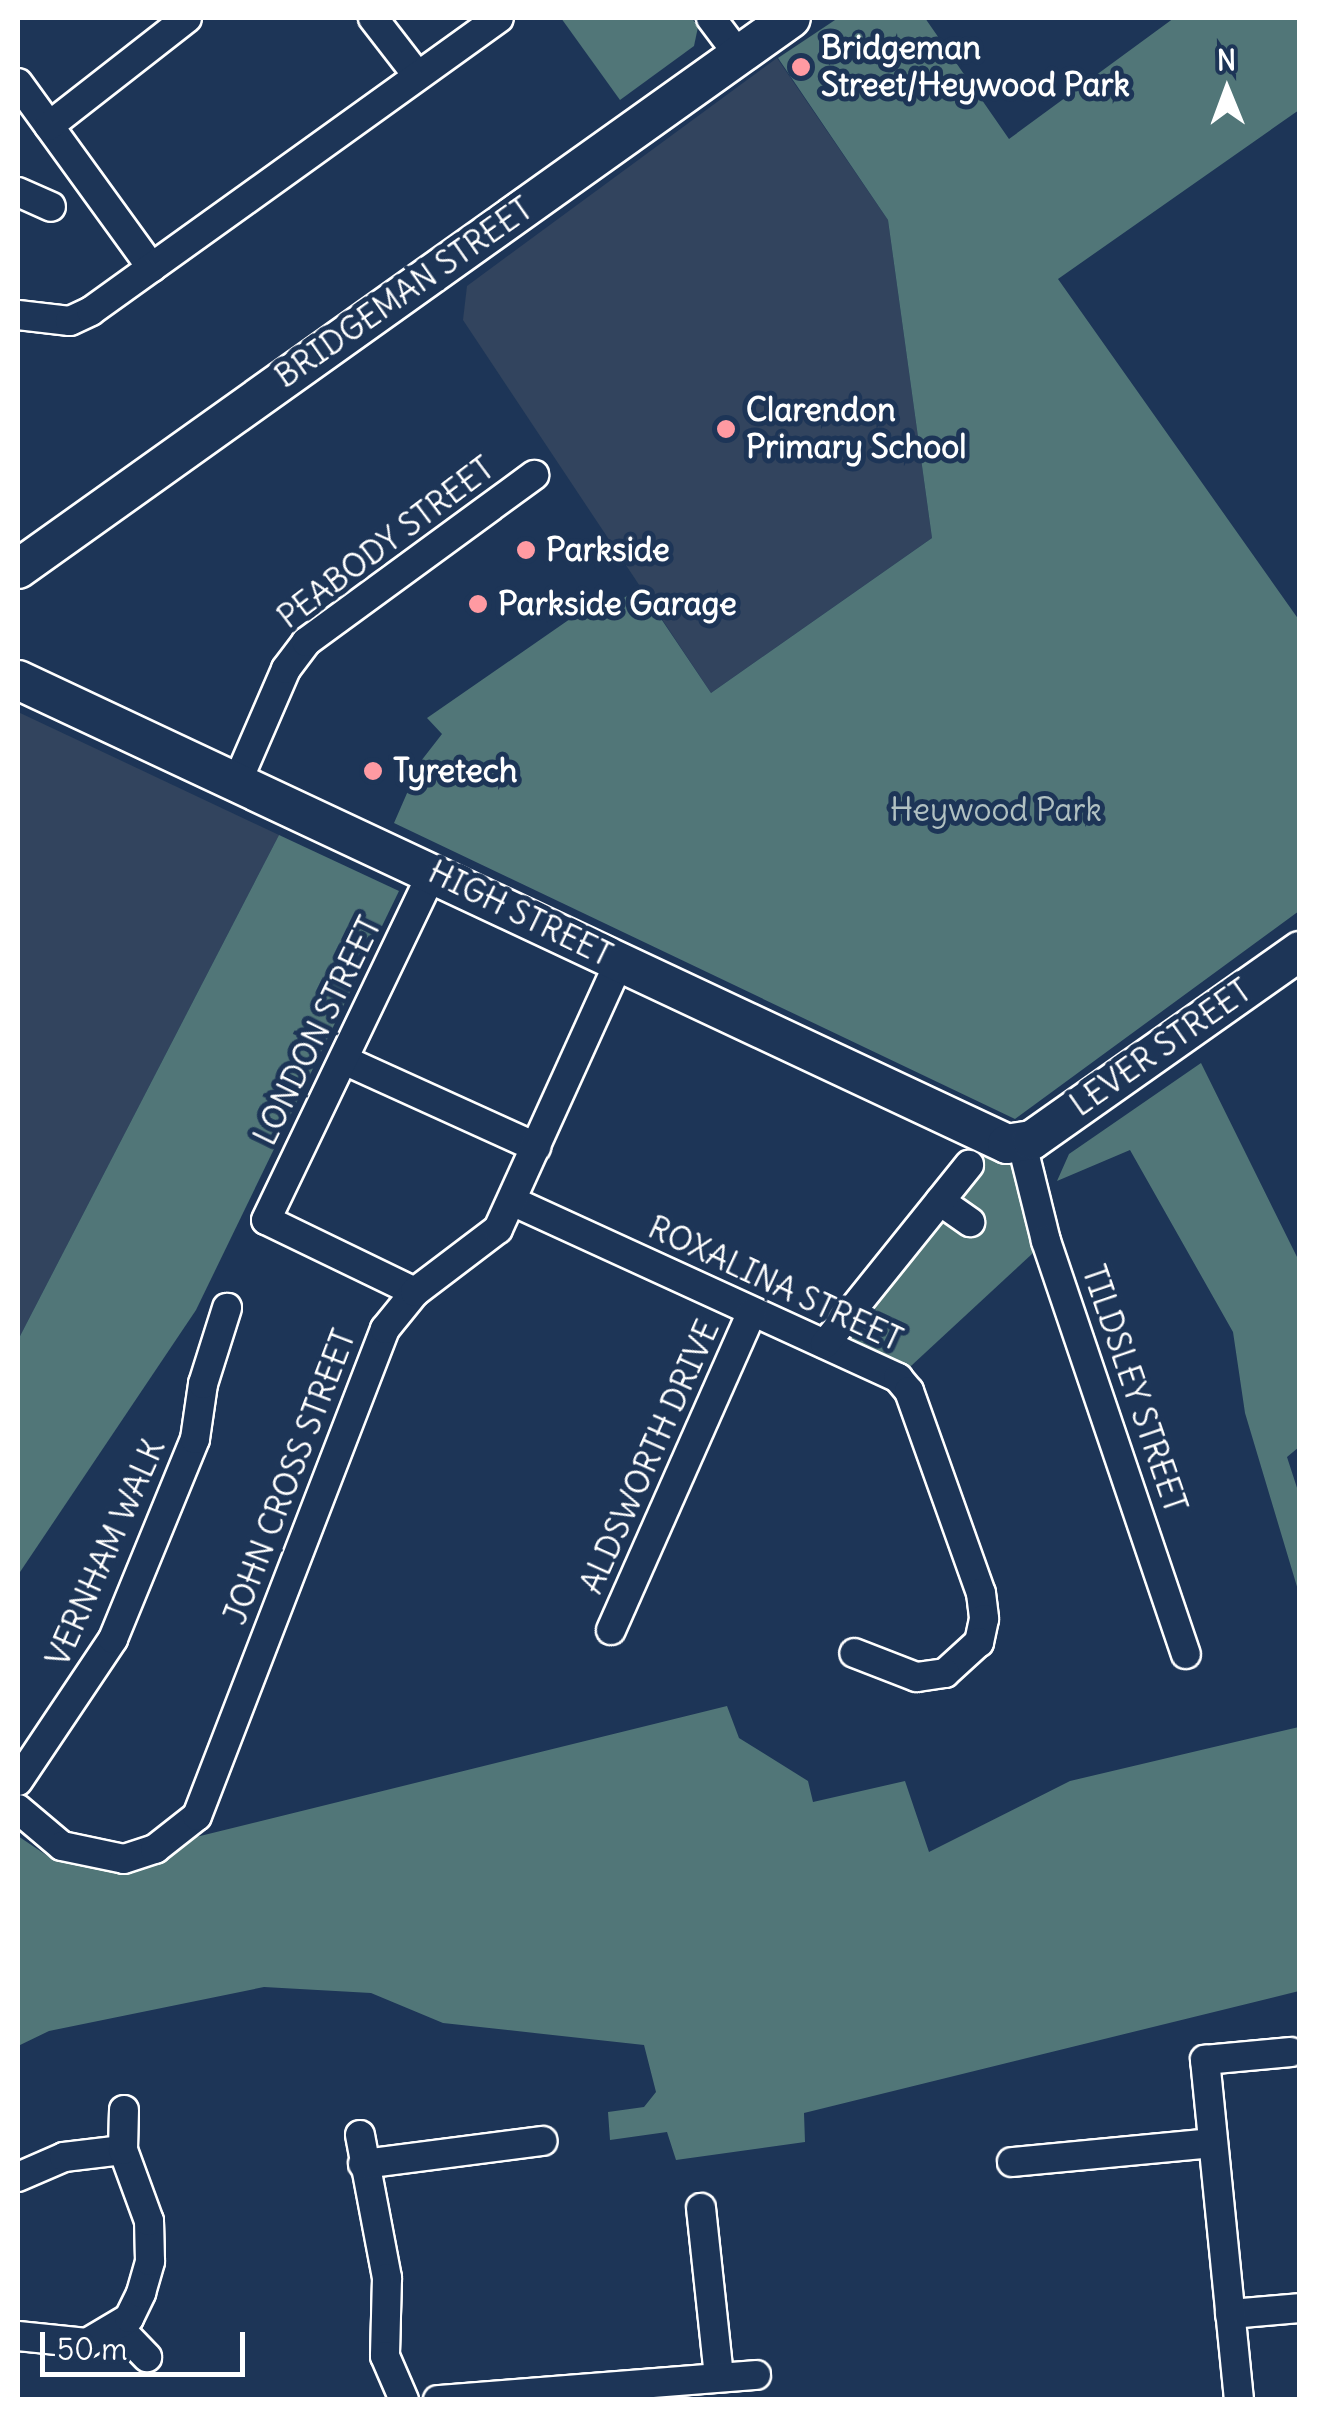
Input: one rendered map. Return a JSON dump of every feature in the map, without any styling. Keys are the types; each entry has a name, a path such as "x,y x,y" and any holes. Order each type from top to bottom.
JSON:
{"street":[{"path":"49,126 187,18"},
{"path":"373,18 416,75"},
{"path":"18,316 70,321 152,268 499,18"},
{"path":"711,18 738,54"},
{"name":"BRIDGEMAN STREET","path":"18,569 790,18"},
{"path":"18,83 152,268"},
{"name":"PEABODY STREET","path":"238,780 286,669 306,642 534,475"},
{"name":"HIGH STREET","path":"18,680 238,780 992,1138 1022,1144"},
{"name":"LONDON STREET","path":"415,1292 266,1220 433,872"},
{"name":"LEVER STREET","path":"1022,1144 1300,951"},
{"name":"JOHN CROSS STREET","path":"18,1809 62,1846 124,1859 155,1849 197,1816 364,1375 385,1329 415,1292 490,1238 512,1201 619,962"},
{"path":"344,1060 536,1147"},
{"name":"TILDSLEY STREET","path":"1022,1144 1046,1241 1186,1654"},
{"path":"825,1344 970,1165"},
{"path":"940,1200 970,1222"},
{"name":"ROXALINA STREET","path":"512,1201 898,1378 909,1392 981,1593 978,1642 944,1673 916,1676 854,1654"},
{"name":"VERNHAM WALK","path":"18,1781 114,1640 192,1448 202,1393 227,1308"},
{"name":"ALDSWORTH DRIVE","path":"612,1630 752,1312"},
{"path":"1240,2400 1205,2060 1290,2052"},
{"path":"18,2336 87,2344 118,2327 142,2293 150,2261 149,2221 123,2150 124,2110"},
{"path":"360,2135 387,2278 385,2356 404,2400"},
{"path":"364,2164 499,2162 543,2140"},
{"path":"1012,2162 1212,2143"},
{"path":"18,2177 64,2157 123,2150"},
{"path":"702,2208 691,2249 719,2377"},
{"path":"1230,2314 1300,2308"},
{"path":"118,2327 147,2357"},
{"path":"438,2400 756,2375"}],"shaded area":[{"name":"Clarendon Primary School","path":"777,58 888,220 932,538 711,693 463,320 467,286"},
{"path":"18,712 279,835 18,1340"}],"green space":[{"path":"561,18 692,18 698,27 694,46 620,100"},
{"name":"Heywood Park","path":"838,18 925,18 1009,139 1174,18 1299,18 1299,110 1058,279 1299,620 1299,911 1015,1119 394,823 421,761 442,734 427,718 606,594 614,606 639,586 711,693 932,538 888,220 778,58"},
{"path":"279,835 399,891 196,1310 18,1575 18,1340"},
{"path":"1201,1063 1299,1261 1299,1447 1287,1457 1299,1494 1299,1628 1298,1590 1245,1413 1233,1332 1130,1150 1057,1181 1069,1154"},
{"path":"992,1138 1022,1144 1046,1241 898,1378 825,1344"},
{"path":"727,1706 739,1738 808,1781 813,1802 905,1781 929,1852 1070,1781 1299,1727 1299,1991 804,2113 805,2142 676,2160 667,2132 610,2140 608,2112 644,2107 656,2092 644,2045 443,2023 371,1993 264,1987 49,2031 18,2046 18,1836 55,1861 123,1873 160,1860 192,1838"}],"place":[{"name":"Bridgeman Street/Heywood Park","path":"801,67"},
{"name":"Clarendon Primary School","path":"726,429"},
{"name":"Parkside","path":"526,550"},
{"name":"Parkside Garage","path":"478,604"},
{"name":"Tyretech","path":"373,771"}]}
